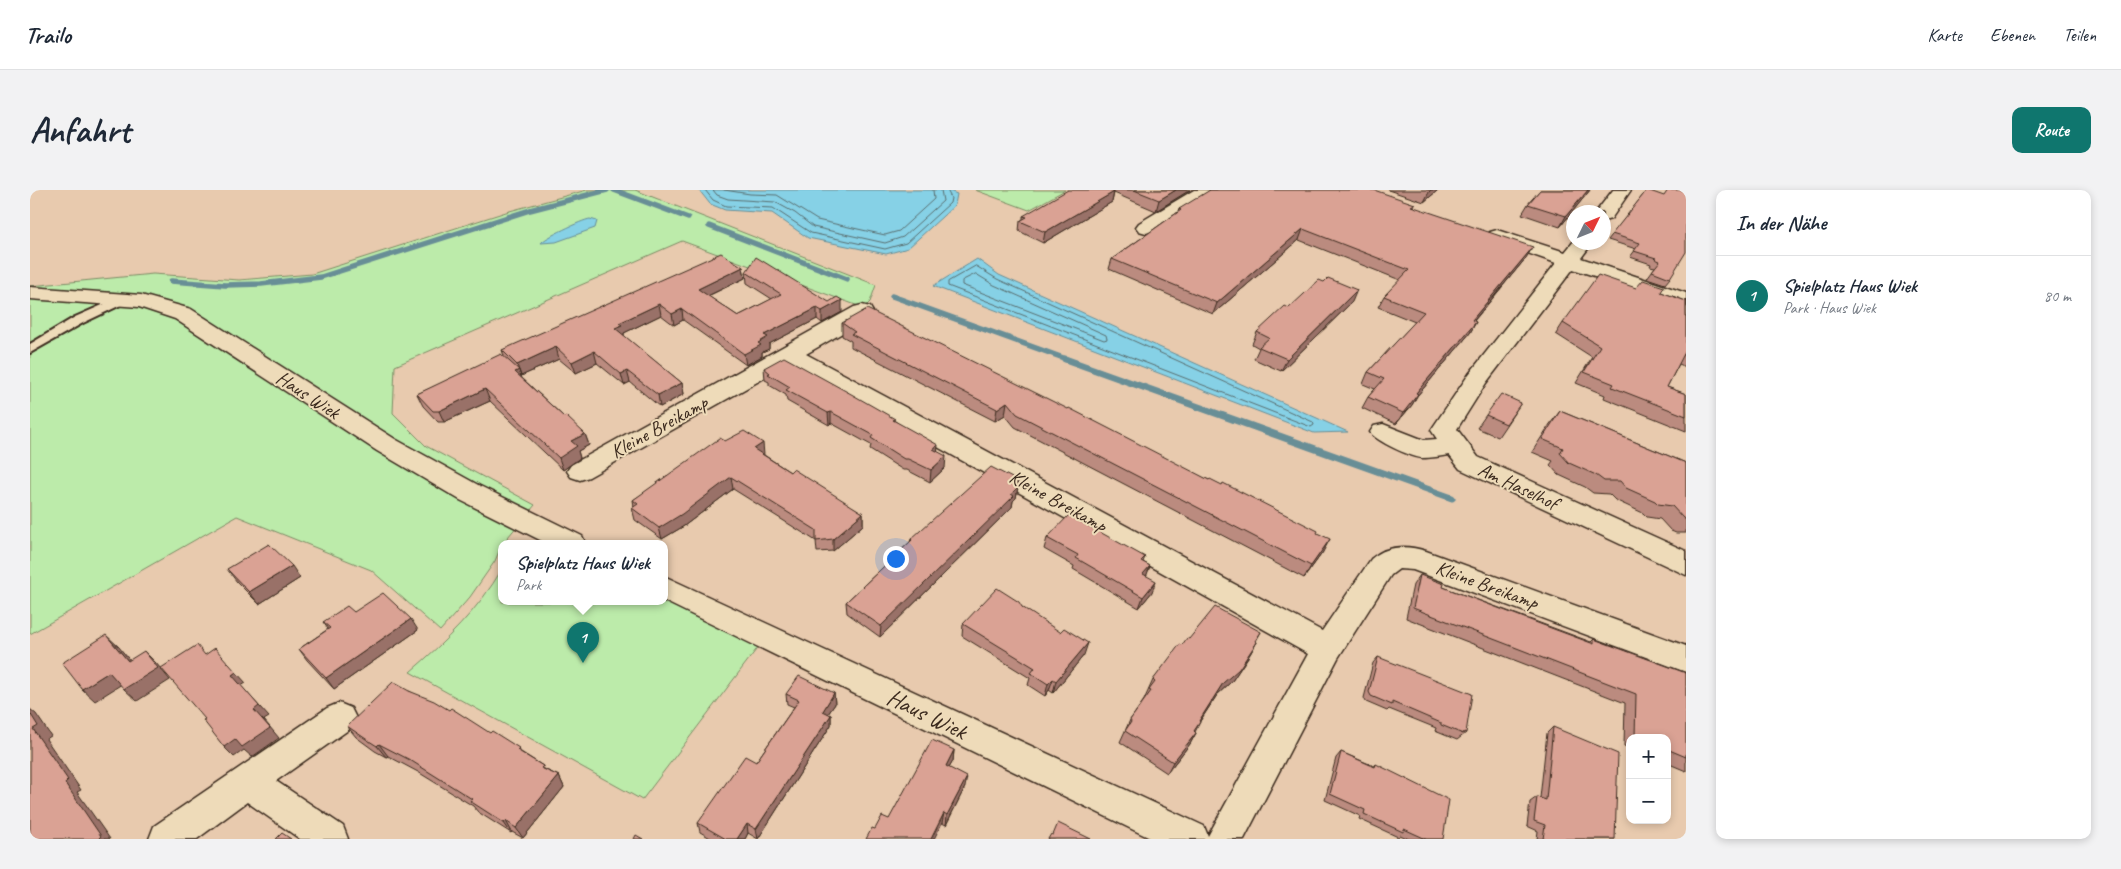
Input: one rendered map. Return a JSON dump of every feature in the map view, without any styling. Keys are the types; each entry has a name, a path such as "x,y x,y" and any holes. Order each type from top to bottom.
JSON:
{"street":[{"path":"1146,227 1207,190"},
{"path":"1611,205 1622,190"},
{"path":"1484,232 1576,252 1686,300"},
{"name":"Am Haselhof","path":"1576,252 1477,379 1444,430 1469,463 1686,564"},
{"name":"Haus Wiek","path":"30,293 140,301 192,319 386,445 470,494 564,540"},
{"name":"Kleine Breikamp","path":"580,471 862,312"},
{"name":"Kleine Breikamp","path":"789,354 1327,649"},
{"path":"1383,432 1421,449 1456,446"},
{"name":"Kleine Breikamp","path":"1225,839 1327,649 1381,567 1388,560 1398,556 1416,559 1686,659"},
{"name":"Haus Wiek","path":"668,590 1191,839"},
{"path":"167,839 339,718"},
{"path":"247,781 330,839"}],"lane":[{"path":"30,349 79,320 123,300"}],"green space":[{"path":"587,190 635,190 876,285 870,302 864,308 682,241 395,366 393,413 426,446 535,505 505,540 498,540 498,554 495,561 470,597 440,631 371,570 237,516 30,634 30,286 153,274 239,280 312,274 506,212"},
{"path":"975,190 1065,190 1029,210"},
{"path":"498,576 498,605 668,605 668,602 759,646 642,800 410,672 460,624"}],"water":[{"path":"699,190 947,190 957,194 955,205 908,248 886,254 808,238 772,213 725,210 710,204"},
{"path":"590,219 597,221 595,228 556,242 541,243 579,222"},
{"path":"977,259 999,275 1348,432 1314,433 933,286"}],"building":[{"path":"1068,190 1110,190 1114,192 1045,232 1020,221 1027,217 1023,216"},
{"path":"1134,190 1176,190 1159,200"},
{"path":"1210,190 1374,190 1415,204 1411,206 1533,247 1472,320 1476,322 1416,393 1418,394 1403,413 1368,397 1384,379 1368,372 1424,312 1384,296 1409,270 1303,229 1217,303 1112,259 1181,210 1179,209"},
{"path":"1540,190 1588,190 1575,205 1566,205 1566,216 1528,204"},
{"path":"1647,190 1664,196 1668,190 1686,190 1686,252 1670,278 1652,271 1660,261 1656,258 1634,251 1640,243 1612,234"},
{"path":"721,253 743,267 698,289 738,316 781,294 746,272 756,257 829,302 837,297 842,300 822,311 817,308 764,335 768,337 758,343 761,345 744,354 682,309 672,314 659,304 619,323 622,325 615,328 682,383 658,395 627,371 621,374 594,351 572,362 556,347 517,365 502,350"},
{"path":"1598,275 1636,288 1643,280 1664,287 1661,292 1686,301 1686,353 1667,387 1686,394 1686,416 1612,387 1614,384 1584,372 1600,346 1563,323"},
{"path":"1328,278 1357,290 1287,359 1259,347 1269,338 1257,332 1285,306 1289,308 1319,280 1324,282"},
{"path":"867,309 1069,408 1209,480 1222,485 1223,483 1318,531 1317,533 1330,539 1311,566 1017,414 1007,402 997,409 851,334 855,332 842,323"},
{"path":"501,354 519,370 515,372 585,434 571,441 577,446 559,458 485,389 439,411 433,411 417,394"},
{"path":"784,357 938,445 933,449 946,456 931,470 908,459 904,459 871,438 873,435 786,390 790,387 768,374 770,373 764,368"},
{"path":"1501,394 1521,403 1506,424 1486,415"},
{"path":"1560,411 1686,463 1686,520 1672,506 1658,504 1626,488 1620,481 1604,481 1596,475 1569,463 1560,453 1563,448 1542,439"},
{"path":"744,431 763,443 754,449 790,472 793,469 863,513 833,539 816,541 816,530 731,477 682,514 659,528 632,508 638,504 633,500 720,438 725,441"},
{"path":"991,467 1018,481 1014,485 1018,487 1011,494 1014,496 881,626 846,602 911,539"},
{"path":"1069,515 1145,557 1141,561 1150,566 1143,574 1156,581 1143,597 1076,558 1078,555 1047,538"},
{"path":"269,544 292,566 249,592 227,569"},
{"path":"1420,575 1444,584 1443,587 1594,644 1594,639 1686,673 1686,757 1671,751 1671,734 1635,734 1636,694 1413,608"},
{"path":"997,588 1060,632 1064,628 1088,643 1056,681 1053,679 1048,684 1031,673 1035,668 963,624"},
{"path":"383,593 411,619 326,678 299,649 330,628 323,622 347,606 354,612"},
{"path":"1215,607 1261,632 1255,641 1257,642 1239,669 1223,683 1199,721 1194,731 1196,733 1173,762 1125,731 1131,722 1130,720 1151,691 1149,690 1155,682 1153,680 1180,644 1182,645 1187,638 1189,639"},
{"path":"106,635 128,661 144,651 158,668 124,689 109,672 82,689 62,663"},
{"path":"197,645 205,655 215,648 236,672 232,675 259,706 254,710 270,728 242,747 235,739 224,747 203,720 205,719 161,668"},
{"path":"1378,657 1472,694 1466,733 1464,732 1463,734 1441,725 1441,723 1392,702 1392,705 1371,696 1369,692"},
{"path":"799,676 834,693 823,711 831,715 756,829 747,824 737,839 726,839 698,823 745,756 756,762 799,700 786,694"},
{"path":"393,682 449,710 451,708 490,733 492,731 519,748 517,750 543,766 541,768 559,776 516,828 506,821 504,823 470,801 472,799 410,760 379,744 377,746 347,726"},
{"path":"30,713 38,726 33,729 68,780 65,783 101,836 98,839 30,839"},
{"path":"1553,727 1618,754 1615,839 1543,839 1545,825 1534,821 1537,797 1546,800"},
{"path":"932,740 954,750 946,766 967,777 947,815 944,813 931,839 866,839 872,828 875,829 882,816 889,819"},
{"path":"1341,752 1375,767 1376,764 1449,800 1443,839 1426,839 1404,829 1403,832 1364,814 1365,810 1330,794"},
{"path":"1058,823 1091,839 1048,839 1051,834 1053,835"},
{"path":"282,833 291,839 276,839"},
{"path":"636,835 643,839 634,839"}],"waterway":[{"path":"171,281 225,285 261,284 321,277 530,210 607,190"},
{"path":"614,190 688,218"},
{"path":"709,226 847,279"},
{"path":"892,296 1069,360"},
{"path":"1065,359 1452,498"}],"place":[{"name":"Spielplatz Haus Wiek","path":"583,663"}]}
